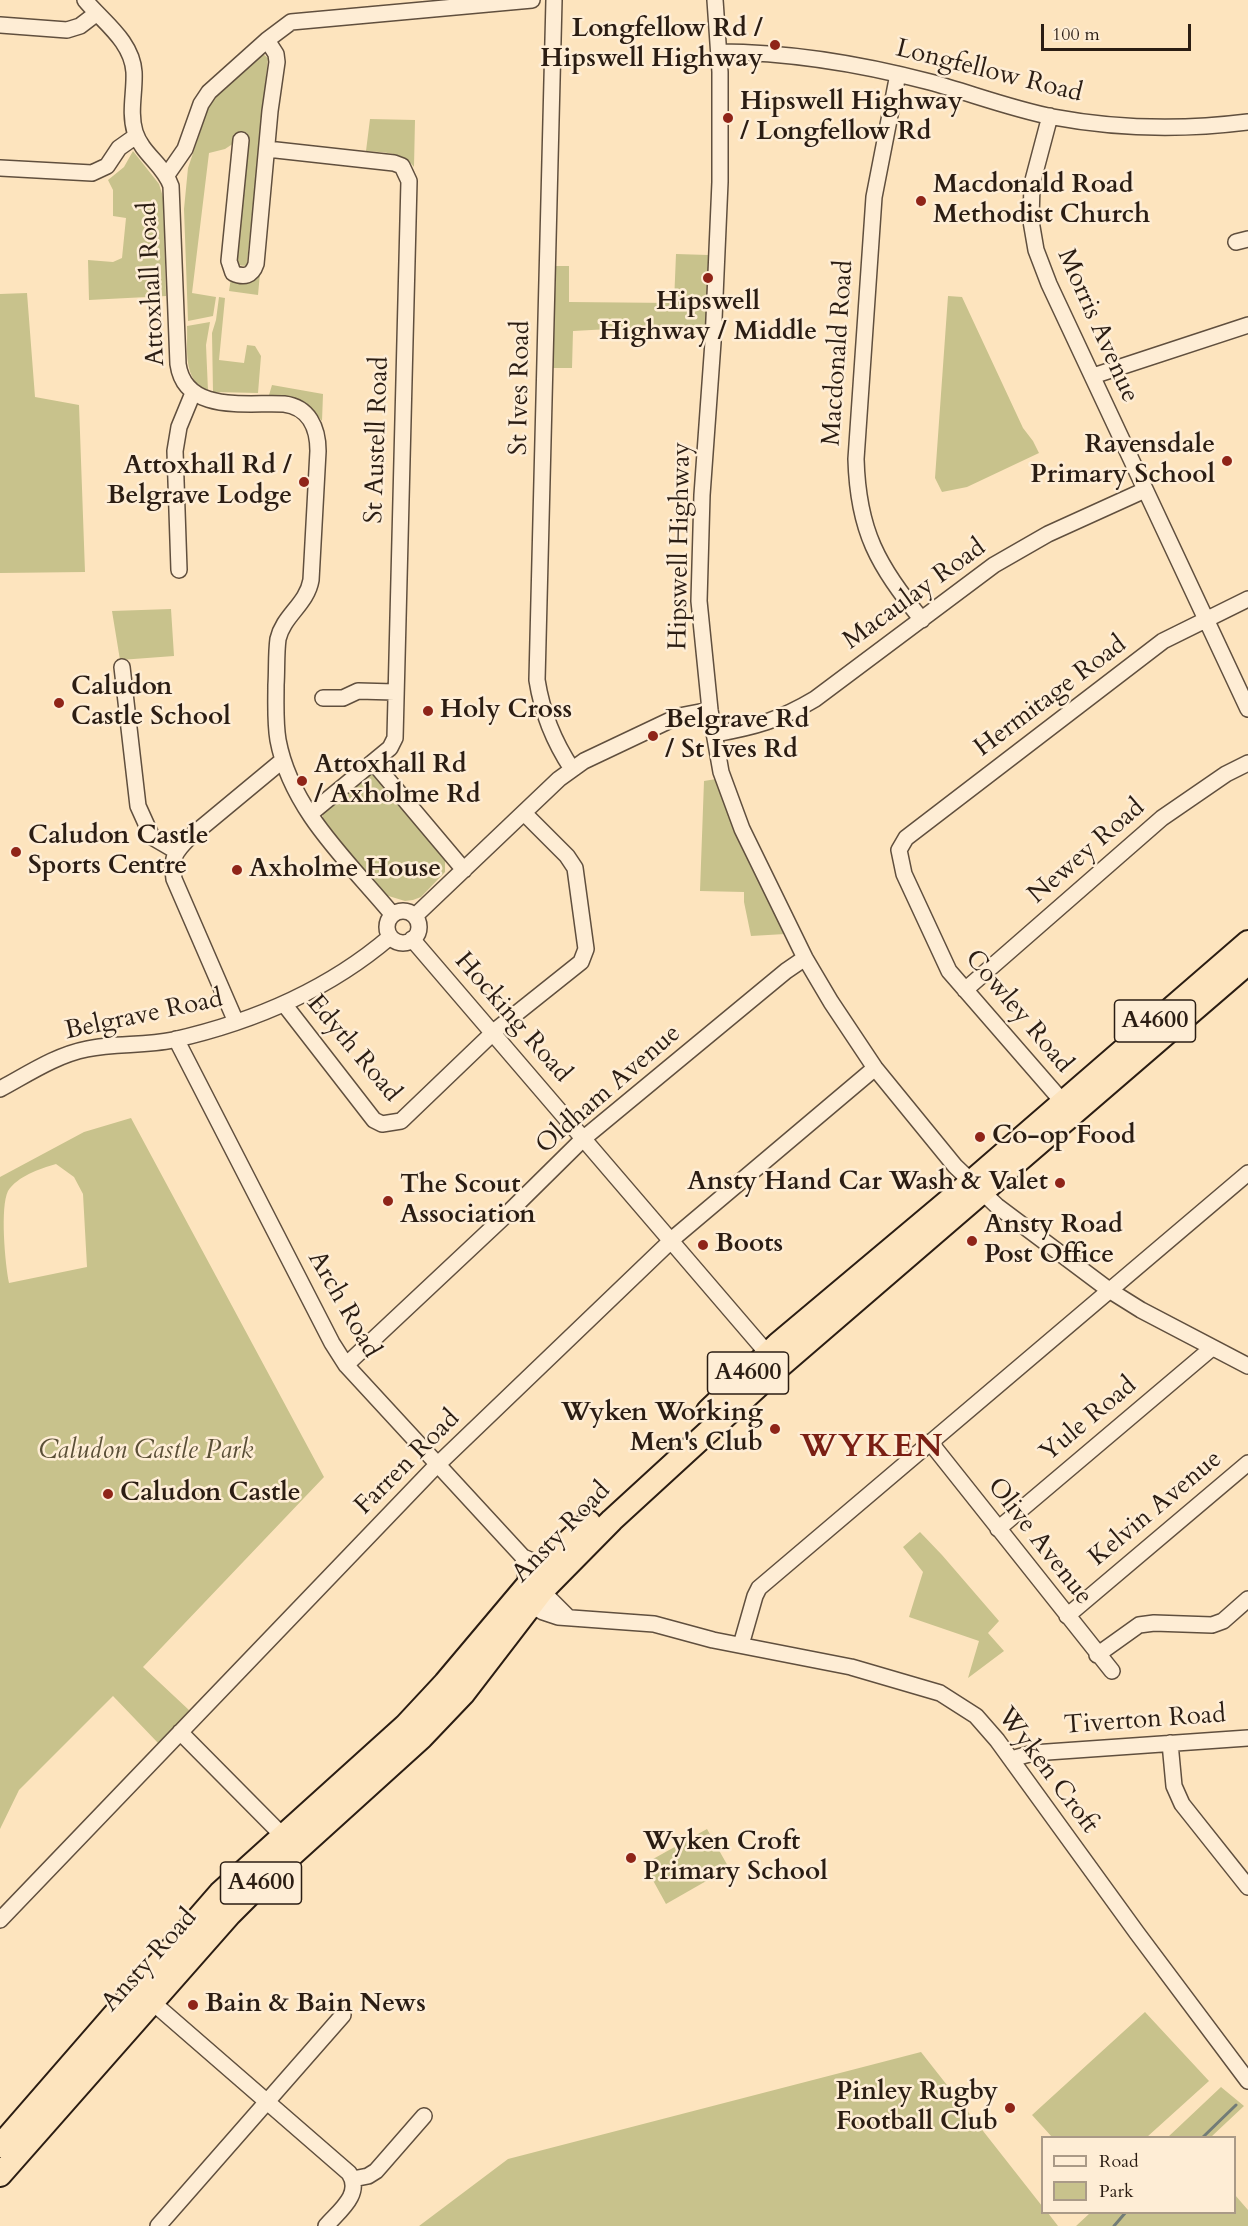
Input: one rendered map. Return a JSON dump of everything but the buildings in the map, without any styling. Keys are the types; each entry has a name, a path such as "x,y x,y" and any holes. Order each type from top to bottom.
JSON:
{"highway":[{"name":"Ansty Road","path":"977,1187 1062,1101 1248,942"},
{"name":"Ansty Road","path":"0,2145 220,1893 290,1843 432,1727 463,1694 532,1582 612,1520 770,1356 1248,963"},
{"name":"Ansty Road","path":"0,2175 290,1843"},
{"path":"77,2057 94,2044 137,2000 142,1997 152,2001"}],"street":[{"path":"85,0 119,37 130,55 134,73 133,120 136,136 166,176"},
{"name":"Attoxhall Road","path":"392,914 309,814 294,789 283,760 276,721 278,643 282,629 304,600 310,585 318,451 316,430 308,415 291,405 214,402 193,393 183,380 178,367 173,198 166,176 185,149 201,104 209,92 286,25 301,20 531,0"},
{"name":"St Ives Road","path":"554,0 537,680 555,742 572,769"},
{"name":"Hipswell Highway","path":"715,0 719,52 720,182 700,561 701,633 710,710 721,772 741,829 805,958 875,1068 977,1187 1015,1220 1109,1290 1141,1310 1248,1366"},
{"path":"0,25 67,30 80,26 97,13"},
{"path":"241,140 229,261 233,273 240,276 254,272 256,264 270,111 277,62 275,50 267,40"},
{"name":"Longfellow Road","path":"719,52 757,52 806,57 898,74 1050,116 1100,123 1198,127 1248,122"},
{"name":"Macdonald Road","path":"898,74 874,197 856,485 861,511 874,551 895,586 922,620"},
{"name":"Morris Avenue","path":"1050,116 1032,184 1031,221 1036,250 1049,284 1248,709"},
{"path":"0,168 92,173 107,166 119,148 136,136"},
{"name":"St Austell Road","path":"267,149 394,163 402,166 409,181 394,742 390,748 309,814"},
{"path":"1093,376 1248,325"},
{"path":"179,570 175,451 179,427 193,393"},
{"name":"Macaulay Road","path":"715,734 770,722 793,712 815,699 1024,546 1145,490"},
{"name":"Hermitage Road","path":"900,852 906,838 1163,641 1248,599"},
{"path":"122,667 138,806 152,837 176,851"},
{"path":"323,698 343,698 358,691 395,692"},
{"path":"416,916 572,769 584,761 679,716 710,710"},
{"path":"236,1022 174,879 172,863 176,851 283,760"},
{"path":"373,762 464,870"},
{"name":"Newey Road","path":"965,990 1162,818 1226,774 1248,762"},
{"path":"493,1033 581,962 586,949 575,868 567,856 524,813"},
{"name":"Cowley Road","path":"900,852 904,874 943,960 965,990 1062,1101"},
{"path":"406,911 416,916 419,927 412,939 399,942 390,937 387,925 392,914 406,911"},
{"name":"Belgrave Road","path":"0,1089 60,1058 84,1050 150,1044 176,1039 236,1022 284,1004 333,979 390,937"},
{"name":"Hocking Road","path":"412,939 770,1356"},
{"name":"Oldham Avenue","path":"346,1365 506,1215 584,1138 786,971 805,958"},
{"name":"Edyth Road","path":"284,1004 374,1120 382,1124 401,1121 493,1033"},
{"name":"Arch Road","path":"176,1039 332,1343 346,1365 438,1464 532,1582"},
{"name":"Farren Road","path":"0,1920 438,1464 671,1241 875,1068"},
{"path":"741,1645 759,1588 1248,1173"},
{"name":"Yule Road","path":"998,1529 1212,1348"},
{"name":"Olive Avenue","path":"930,1442 1112,1671"},
{"name":"Kelvin Avenue","path":"1066,1616 1248,1463"},
{"name":"Wyken Croft","path":"532,1582 543,1612 558,1617 654,1624 713,1640 830,1661 940,1693 976,1716 1241,2059 1248,2081"},
{"path":"1097,1655 1139,1625 1154,1623 1212,1625 1223,1621 1248,1599"},
{"path":"180,1732 290,1843"},
{"name":"Tiverton Road","path":"1011,1759 1033,1753 1248,1738"},
{"path":"1170,1743 1174,1786 1182,1804 1248,1887"},
{"path":"152,2001 349,2173 353,2179 353,2195 326,2226"},
{"path":"158,2226 343,2015"},
{"path":"353,2179 368,2176 376,2171 424,2116"}],"green space":[{"path":"263,54 268,58 247,263 246,266 236,263 247,133 244,133 243,137 225,149 209,153 192,293 216,297 213,316 188,321 184,209 188,168 209,106 225,86"},
{"path":"370,119 415,120 414,167 399,155 366,151"},
{"path":"133,151 159,184 163,197 166,296 89,300 88,260 113,262 122,258 126,218 113,216 113,190 108,180 124,167"},
{"path":"676,254 708,255 707,328 573,331 572,368 552,368 556,266 569,266 569,302 674,303"},
{"path":"260,273 258,295 229,291 231,278 257,276"},
{"path":"27,293 35,397 79,405 85,572 0,573 0,294"},
{"path":"948,296 962,297 1023,428 1039,453 967,487 942,492 935,478"},
{"path":"219,297 225,298 219,360 244,363 247,345 255,346 261,356 258,393 213,392 212,333"},
{"path":"210,322 206,345 208,391 200,386 190,372 187,354 187,326"},
{"path":"272,385 323,394 322,421 311,409 299,401 285,396 269,395"},
{"path":"171,609 174,656 120,660 112,611"},
{"path":"368,774 378,776 445,857 445,872 421,897 405,901 382,894 323,820 323,812"},
{"path":"716,779 734,828 785,934 751,936 744,892 700,891 704,781"},
{"name":"Caludon Castle Park","path":"131,1118 324,1477 143,1667 190,1711 158,1743 113,1696 19,1790 0,1829 0,1177 84,1132","holes":["56,1164 74,1177 83,1194 87,1267 9,1283 4,1222 8,1191 23,1177"]},
{"path":"920,1532 999,1621 988,1633 1004,1651 968,1678 979,1641 909,1617 923,1572 903,1547"},
{"path":"707,1829 729,1868 666,1904 644,1864"},
{"path":"1145,2012 1209,2081 1148,2136 1051,2136 1032,2115"},
{"path":"921,2052 1041,2205 1041,2214 1049,2214 1058,2226 419,2226 508,2159"},
{"path":"1221,2087 1244,2106 1212,2136 1169,2136"},
{"path":"1236,2196 1248,2210 1248,2226 1076,2226 1089,2214 1236,2214"}],"waterway":[{"path":"1204,2136 1236,2105"},
{"path":"1114,2226 1124,2214"}],"place":[{"name":"Longfellow Rd / Hipswell Highway","path":"775,45"},
{"name":"Hipswell Highway / Longfellow Rd","path":"728,118"},
{"name":"Macdonald Road Methodist Church","path":"921,201"},
{"name":"Hipswell Highway / Middle","path":"708,278"},
{"name":"Ravensdale Primary School","path":"1227,461"},
{"name":"Attoxhall Rd / Belgrave Lodge","path":"304,482"},
{"name":"Caludon Castle School","path":"59,703"},
{"name":"Holy Cross","path":"428,711"},
{"name":"Belgrave Rd / St Ives Rd","path":"653,736"},
{"name":"Attoxhall Rd / Axholme Rd","path":"302,781"},
{"name":"Caludon Castle Sports Centre","path":"16,852"},
{"name":"Axholme House","path":"237,870"},
{"name":"Co-op Food","path":"980,1137"},
{"name":"Ansty Hand Car Wash & Valet","path":"1060,1183"},
{"name":"The Scout Association","path":"388,1201"},
{"name":"Ansty Road Post Office","path":"972,1241"},
{"name":"Boots","path":"703,1245"},
{"name":"Wyken Working Men's Club","path":"775,1429"},
{"name":"Caludon Castle","path":"108,1494"},
{"name":"Wyken Croft Primary School","path":"631,1858"},
{"name":"Bain & Bain News","path":"193,2005"},
{"name":"Pinley Rugby Football Club","path":"1010,2108"}],"district":[{"name":"WYKEN","path":"872,1449"}]}
